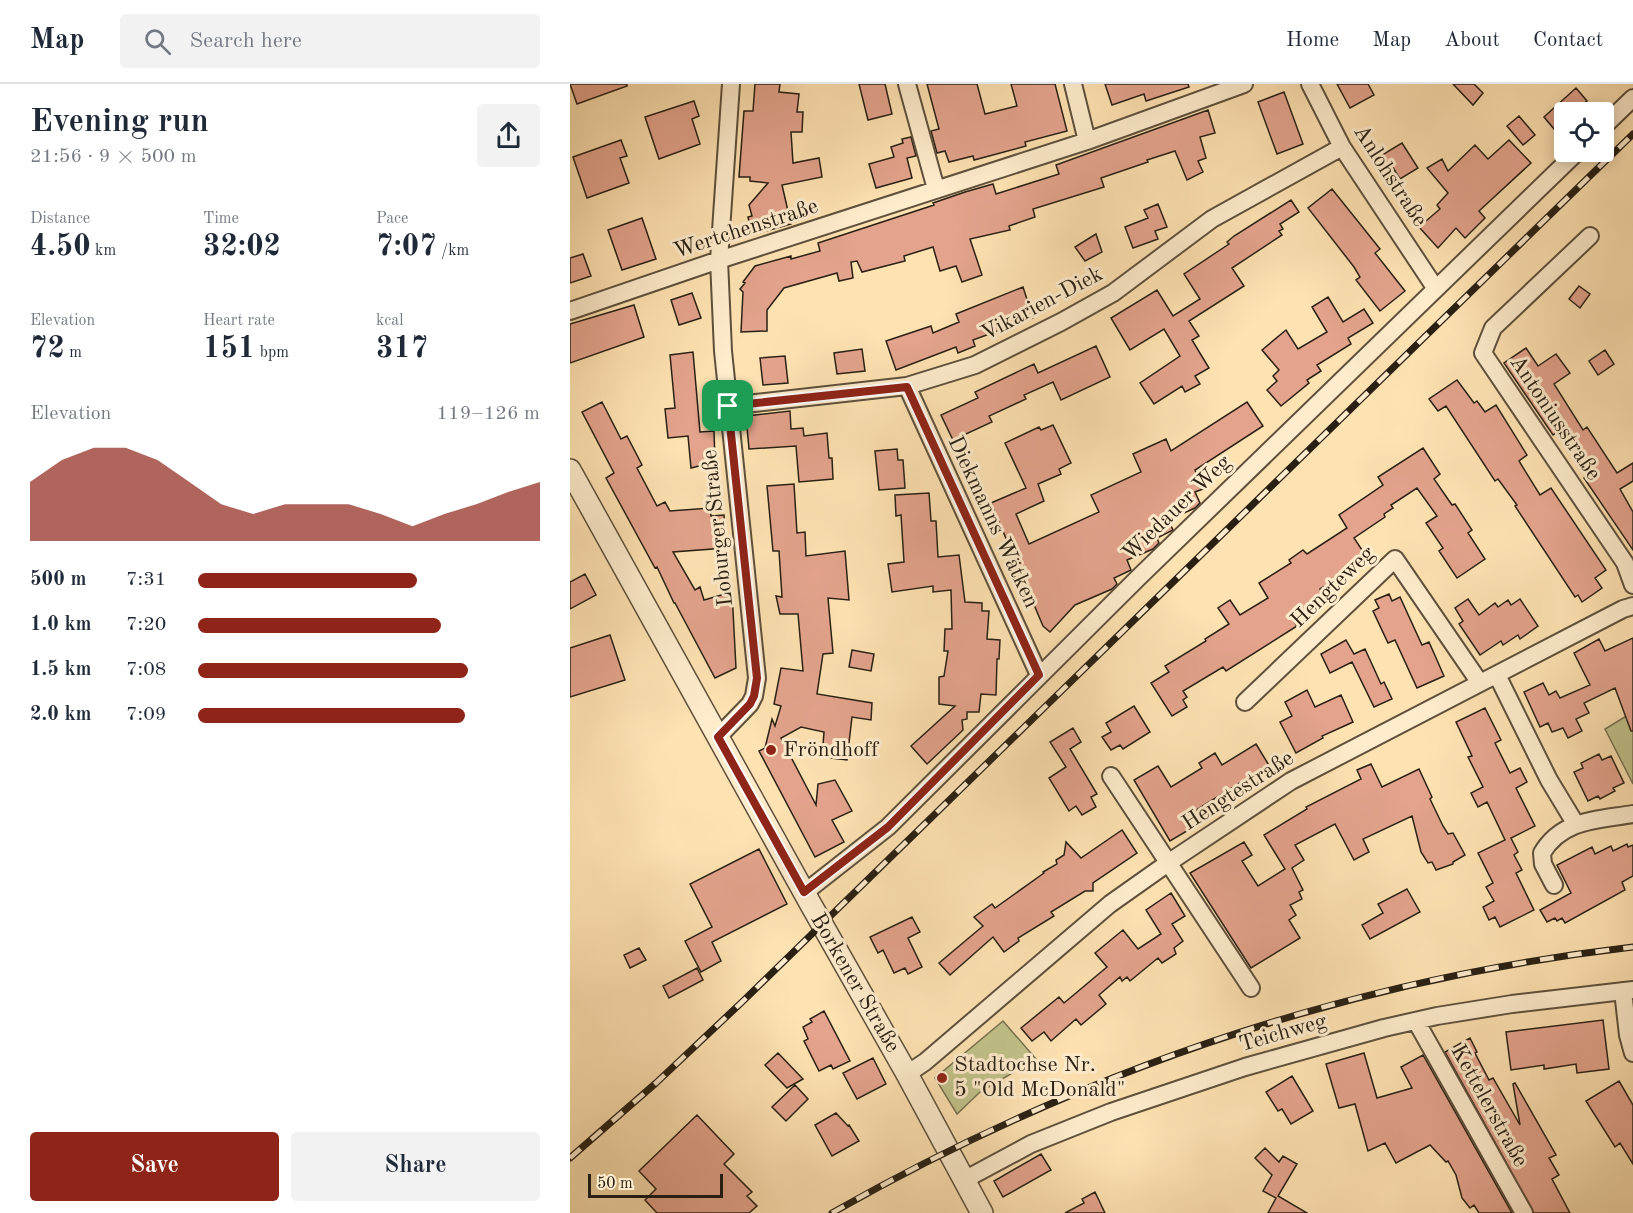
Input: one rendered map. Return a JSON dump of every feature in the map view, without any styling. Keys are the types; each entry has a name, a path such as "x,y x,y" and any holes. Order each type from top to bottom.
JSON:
{"street":[{"name":"Loburger Straße","path":"718,737 750,704 757,678 723,351 719,260 730,84"},
{"path":"907,84 936,189"},
{"path":"1073,84 1087,141"},
{"name":"Wertchenstraße","path":"570,311 719,260 1087,141 1244,84"},
{"name":"Anlohstraße","path":"1310,84 1342,147 1437,289"},
{"path":"1614,116 1633,98"},
{"name":"Vikarien-Diek","path":"728,406 907,387 975,365 1113,293 1212,219 1342,147"},
{"name":"Wiedauer Weg","path":"804,892 888,827 1039,675 1567,162"},
{"name":"Antoniusstraße","path":"1590,236 1493,327 1483,353 1625,563 1633,585"},
{"name":"Diekmanns Wätken","path":"907,387 1039,675"},
{"name":"Borkener Straße","path":"570,470 907,1074 982,1213"},
{"name":"Hengteweg","path":"1245,702 1395,559 1480,683"},
{"name":"Hengtestraße","path":"907,1074 934,1054 1110,904 1291,781 1623,609 1633,606"},
{"path":"1497,675 1550,780 1575,823"},
{"path":"1111,776 1251,988"},
{"path":"1554,885 1543,864 1542,854 1555,837 1575,823 1633,814"},
{"path":"1628,990 1628,1035 1633,1053"},
{"name":"Teichweg","path":"964,1180 1031,1144 1111,1112 1245,1066 1416,1021 1512,1004 1628,990"},
{"name":"Kettelerstraße","path":"1416,1021 1524,1213"}],"green space":[{"path":"1633,712 1633,784 1605,729"},
{"path":"1003,1021 1036,1059 980,1092 957,1114 935,1078"}],"building":[{"path":"570,84 627,84 627,86 577,104"},
{"path":"755,84 780,84 779,92 799,94 797,112 803,112 802,132 791,132 793,163 819,158 822,177 782,185 791,224 752,235 748,217 752,216 749,205 768,183 750,181 750,177 739,177 744,111 753,111"},
{"path":"859,84 885,84 892,114 868,120"},
{"path":"927,84 977,84 985,114 1017,106 1011,84 1055,84 1067,131 1025,142 1026,146 974,160 973,156 949,162 945,151 937,153 931,131 939,129"},
{"path":"1105,84 1188,84 1189,87 1146,101 1144,94 1112,105"},
{"path":"1337,84 1368,84 1374,95 1350,108"},
{"path":"1453,84 1474,84 1483,93 1473,105"},
{"path":"1576,88 1587,101 1586,102 1561,102"},
{"path":"1284,92 1303,144 1277,154 1258,102"},
{"path":"694,101 699,116 692,119 700,144 659,159 645,117"},
{"path":"1554,108 1554,129 1544,117"},
{"path":"1208,110 1215,133 1200,137 1206,158 1198,161 1203,172 1187,180 1175,151 1147,160 1148,162 1101,178 1104,187 1033,209 1035,217 1009,226 1010,230 970,239 982,275 962,282 956,266 940,271 933,247 904,256 905,261 862,272 857,261 851,262 853,278 839,281 837,273 784,288 767,310 767,331 741,332 743,292 740,289 755,266 820,251 818,243 934,205 933,203 965,192 993,184 996,194 1059,174 1056,165"},
{"path":"1519,116 1535,135 1523,145 1507,126"},
{"path":"911,137 916,156 907,158 912,178 876,188 869,164 894,157 891,147 903,143 902,139"},
{"path":"621,140 627,156 620,158 629,183 587,198 573,157"},
{"path":"1509,140 1531,163 1479,211 1485,218 1465,238 1456,228 1438,248 1419,227 1440,209 1437,205 1448,193 1427,168 1442,159 1448,171 1475,145 1488,159"},
{"path":"1402,143 1418,168 1400,179 1392,166 1389,168 1382,155"},
{"path":"1332,189 1380,249 1375,253 1405,291 1380,311 1356,280 1360,277 1354,267 1308,208"},
{"path":"1291,200 1299,212 1280,224 1283,229 1279,231 1282,235 1232,268 1244,286 1189,321 1199,336 1192,340 1209,368 1195,376 1200,384 1185,392 1182,386 1154,404 1140,383 1180,356 1164,329 1130,350 1111,318 1157,290 1173,316 1200,299 1184,274 1229,244 1227,242 1234,236"},
{"path":"1158,204 1167,227 1155,231 1158,239 1133,248 1125,227 1148,218 1144,210"},
{"path":"642,218 656,259 622,270 608,230"},
{"path":"1096,234 1102,252 1085,261 1075,247"},
{"path":"583,254 591,276 570,283 570,258"},
{"path":"1579,286 1590,294 1580,308 1569,299"},
{"path":"1023,287 1033,318 973,340 975,346 958,353 956,347 896,370 886,341 931,326 933,333 959,322 956,314"},
{"path":"692,293 701,318 679,325 671,300"},
{"path":"1328,297 1343,322 1364,309 1373,323 1348,338 1351,344 1317,365 1321,371 1307,380 1309,383 1281,406 1267,390 1277,381 1273,376 1279,370 1262,350 1286,330 1298,349 1327,332 1312,307"},
{"path":"634,305 644,337 570,363 570,324"},
{"path":"1096,346 1110,377 1061,400 1053,382 1024,395 1026,399 989,416 992,422 953,440 941,415 978,398 975,392 1034,364 1038,373"},
{"path":"1526,348 1538,366 1556,354 1570,373 1554,384 1583,430 1587,427 1617,473 1633,463 1633,481 1620,489 1633,512 1633,550 1584,478 1587,476 1559,431 1553,435 1504,363"},
{"path":"862,349 865,371 837,374 834,353"},
{"path":"1605,350 1614,364 1598,375 1589,361"},
{"path":"693,352 700,432 714,431 715,462 691,468 688,436 668,438 665,409 675,408 670,355"},
{"path":"785,356 788,383 763,385 760,358"},
{"path":"1457,380 1474,403 1477,401 1485,412 1496,405 1527,455 1519,461 1540,495 1551,488 1606,570 1595,578 1602,588 1582,602 1578,595 1575,597 1515,506 1517,505 1498,479 1495,481 1446,406 1438,411 1429,399"},
{"path":"602,402 621,439 627,436 642,465 637,468 657,506 665,502 670,511 710,508 711,516 724,515 726,548 673,552 695,590 700,587 704,600 732,592 736,668 715,678 657,567 655,568 606,478 614,473 582,412"},
{"path":"1247,402 1263,426 1195,470 1203,489 1195,492 1200,503 1195,508 1168,520 1173,530 1157,538 1159,543 1153,549 1127,560 1131,570 1114,578 1117,584 1112,589 1075,605 1050,632 1043,626 991,503 1026,488 1005,443 1039,427 1041,430 1053,425 1071,463 1059,469 1061,474 1038,484 1044,501 1016,514 1029,544 1099,512 1091,495 1141,472 1133,454 1166,439 1171,451"},
{"path":"790,411 791,429 803,428 804,436 827,433 833,479 799,482 796,446 749,449 746,416"},
{"path":"1423,448 1440,474 1434,479 1452,505 1455,504 1472,530 1468,533 1485,559 1457,578 1439,551 1443,548 1426,523 1437,516 1417,488 1391,505 1393,508 1384,514 1385,517 1354,538 1368,559 1320,589 1325,598 1292,619 1297,626 1226,671 1223,667 1183,691 1187,697 1183,700 1187,707 1172,716 1151,683 1169,672 1165,666 1229,624 1218,608 1230,600 1240,615 1268,598 1259,583 1291,563 1289,560 1303,550 1307,554 1347,528 1339,515 1383,485 1378,477"},
{"path":"897,449 898,460 903,460 905,488 879,490 875,451"},
{"path":"794,484 797,533 805,532 806,556 845,551 849,600 828,598 833,653 823,654 817,694 872,703 871,720 852,717 847,760 822,757 824,732 801,727 781,738 816,805 818,784 835,780 852,811 832,820 844,842 815,857 759,751 765,748 772,719 775,726 781,706 774,704 781,668 803,671 798,614 780,614 776,596 782,597 779,551 773,551 767,486"},
{"path":"929,493 931,521 936,521 938,557 959,555 965,602 982,603 982,611 989,611 987,639 1000,640 996,695 981,694 979,712 967,712 967,719 962,720 963,730 927,764 911,746 955,706 939,704 939,677 944,676 948,651 944,651 945,629 952,629 951,590 933,592 933,586 892,592 888,564 904,562 901,515 896,516 895,495"},
{"path":"585,574 596,595 570,609 570,582"},
{"path":"1389,594 1392,601 1400,597 1422,645 1429,642 1444,676 1417,688 1395,640 1388,643 1373,611 1379,608 1375,600"},
{"path":"1468,599 1479,615 1495,603 1498,607 1508,600 1511,605 1520,599 1538,626 1520,639 1518,635 1503,645 1501,641 1480,655 1459,624 1463,621 1455,608"},
{"path":"610,635 625,680 570,697 570,648"},
{"path":"1633,638 1633,731 1631,731 1615,688 1584,703 1589,713 1576,719 1582,731 1568,738 1563,728 1552,732 1548,723 1540,727 1524,692 1543,683 1549,695 1556,691 1560,698 1590,685 1574,653 1599,639 1605,651"},
{"path":"1346,640 1354,654 1365,649 1381,684 1384,682 1392,699 1374,707 1352,662 1330,673 1321,654"},
{"path":"852,650 874,654 871,671 849,667"},
{"path":"1307,690 1315,707 1341,695 1353,722 1322,736 1323,738 1296,753 1280,722 1292,716 1285,702"},
{"path":"1134,706 1150,732 1123,749 1120,745 1111,750 1102,737 1111,732 1106,723"},
{"path":"1485,708 1501,740 1495,743 1510,773 1520,768 1527,782 1516,788 1535,826 1511,838 1518,852 1514,855 1522,870 1516,873 1534,910 1500,927 1495,917 1489,920 1483,907 1494,901 1486,887 1493,883 1478,853 1505,840 1487,802 1478,807 1471,793 1483,787 1468,757 1472,756 1456,722"},
{"path":"1073,728 1081,742 1070,749 1097,794 1091,797 1096,807 1082,815 1076,806 1069,811 1049,778 1066,767 1050,742"},
{"path":"1256,744 1270,767 1250,779 1249,777 1185,817 1192,828 1170,841 1134,780 1158,766 1171,787 1202,768 1199,763 1215,753 1222,765"},
{"path":"1599,754 1602,760 1611,756 1624,783 1613,788 1615,791 1600,799 1598,796 1588,801 1574,772 1583,768 1581,763"},
{"path":"1371,764 1382,787 1419,769 1443,826 1448,834 1453,833 1465,855 1453,864 1436,870 1432,862 1428,863 1421,852 1412,816 1363,839 1369,852 1354,860 1335,824 1295,845 1304,860 1292,868 1303,890 1299,892 1302,899 1290,905 1296,915 1289,920 1300,938 1251,968 1190,873 1244,842 1252,855 1242,861 1258,886 1285,869 1264,835 1307,809 1306,807 1361,779 1357,770"},
{"path":"1122,830 1137,853 1093,883 1093,891 1085,891 1051,912 1054,916 1018,938 1019,941 1004,952 993,937 950,975 939,963 983,926 974,917 992,904 995,908 1057,864 1056,860 1064,855 1066,842 1081,858"},
{"path":"1627,844 1628,847 1633,845 1633,876 1622,882 1625,890 1565,923 1562,918 1557,921 1555,918 1547,922 1540,910 1571,893 1557,865 1592,847 1595,854 1611,846 1613,851"},
{"path":"759,849 787,904 712,942 721,961 701,972 685,941 712,927 690,884"},
{"path":"1407,889 1420,912 1370,939 1362,925 1383,913 1378,904"},
{"path":"1171,893 1185,916 1172,924 1183,941 1174,948 1176,954 1162,963 1158,958 1130,981 1127,977 1122,981 1120,977 1099,995 1106,1004 1081,1025 1076,1019 1051,1041 1044,1032 1032,1041 1021,1028 1059,997 1064,1003 1107,967 1095,953 1123,930 1138,949 1161,934 1146,910"},
{"path":"912,917 920,932 908,938 922,967 908,974 905,968 894,973 883,950 878,953 870,937"},
{"path":"639,948 646,960 630,968 624,955"},
{"path":"697,968 703,980 669,998 663,986"},
{"path":"824,1011 850,1061 833,1069 831,1065 819,1071 804,1041 808,1039 803,1027 812,1022 810,1019"},
{"path":"1603,1020 1609,1069 1577,1073 1576,1064 1544,1069 1544,1065 1511,1070 1506,1032"},
{"path":"1470,1038 1489,1080 1493,1078 1520,1125 1513,1084 1515,1083 1556,1155 1549,1158 1559,1175 1552,1179 1570,1213 1534,1213 1445,1052"},
{"path":"778,1053 803,1079 787,1088 765,1065"},
{"path":"1364,1053 1377,1098 1412,1088 1401,1067 1423,1055 1512,1213 1479,1213 1474,1205 1470,1208 1462,1198 1456,1175 1448,1161 1446,1162 1430,1145 1396,1163 1385,1143 1368,1151 1355,1104 1339,1108 1326,1064"},
{"path":"873,1058 886,1084 857,1099 843,1073"},
{"path":"1292,1076 1313,1111 1291,1124 1282,1109 1278,1111 1266,1092"},
{"path":"1619,1081 1633,1105 1633,1164 1620,1143 1615,1147 1586,1101"},
{"path":"795,1085 808,1099 786,1121 772,1107"},
{"path":"836,1113 849,1125 859,1141 832,1156 815,1125"},
{"path":"697,1115 734,1154 724,1164 752,1192 747,1196 757,1206 749,1213 657,1213 645,1200 656,1189 639,1171"},
{"path":"1265,1148 1279,1162 1283,1156 1297,1164 1278,1196 1307,1213 1268,1213 1276,1198 1263,1191 1272,1175 1255,1158"},
{"path":"1041,1154 1051,1170 1003,1197 994,1181"},
{"path":"1095,1192 1105,1213 1065,1213 1084,1203 1082,1199"}],"railway":[{"path":"570,1158 656,1083 741,1003 1633,134"},
{"path":"832,1213 926,1162 1022,1116 1120,1075 1219,1039 1319,1008 1422,983 1526,962 1633,947"}],"place":[{"name":"Fröndhoff","path":"771,750"},
{"name":"Stadtochse Nr. 5 \"Old McDonald\"","path":"942,1078"}],"route":[{"path":"907,387 1039,675 888,827 804,892 718,737 750,704 757,678 728,406 907,387"}]}
